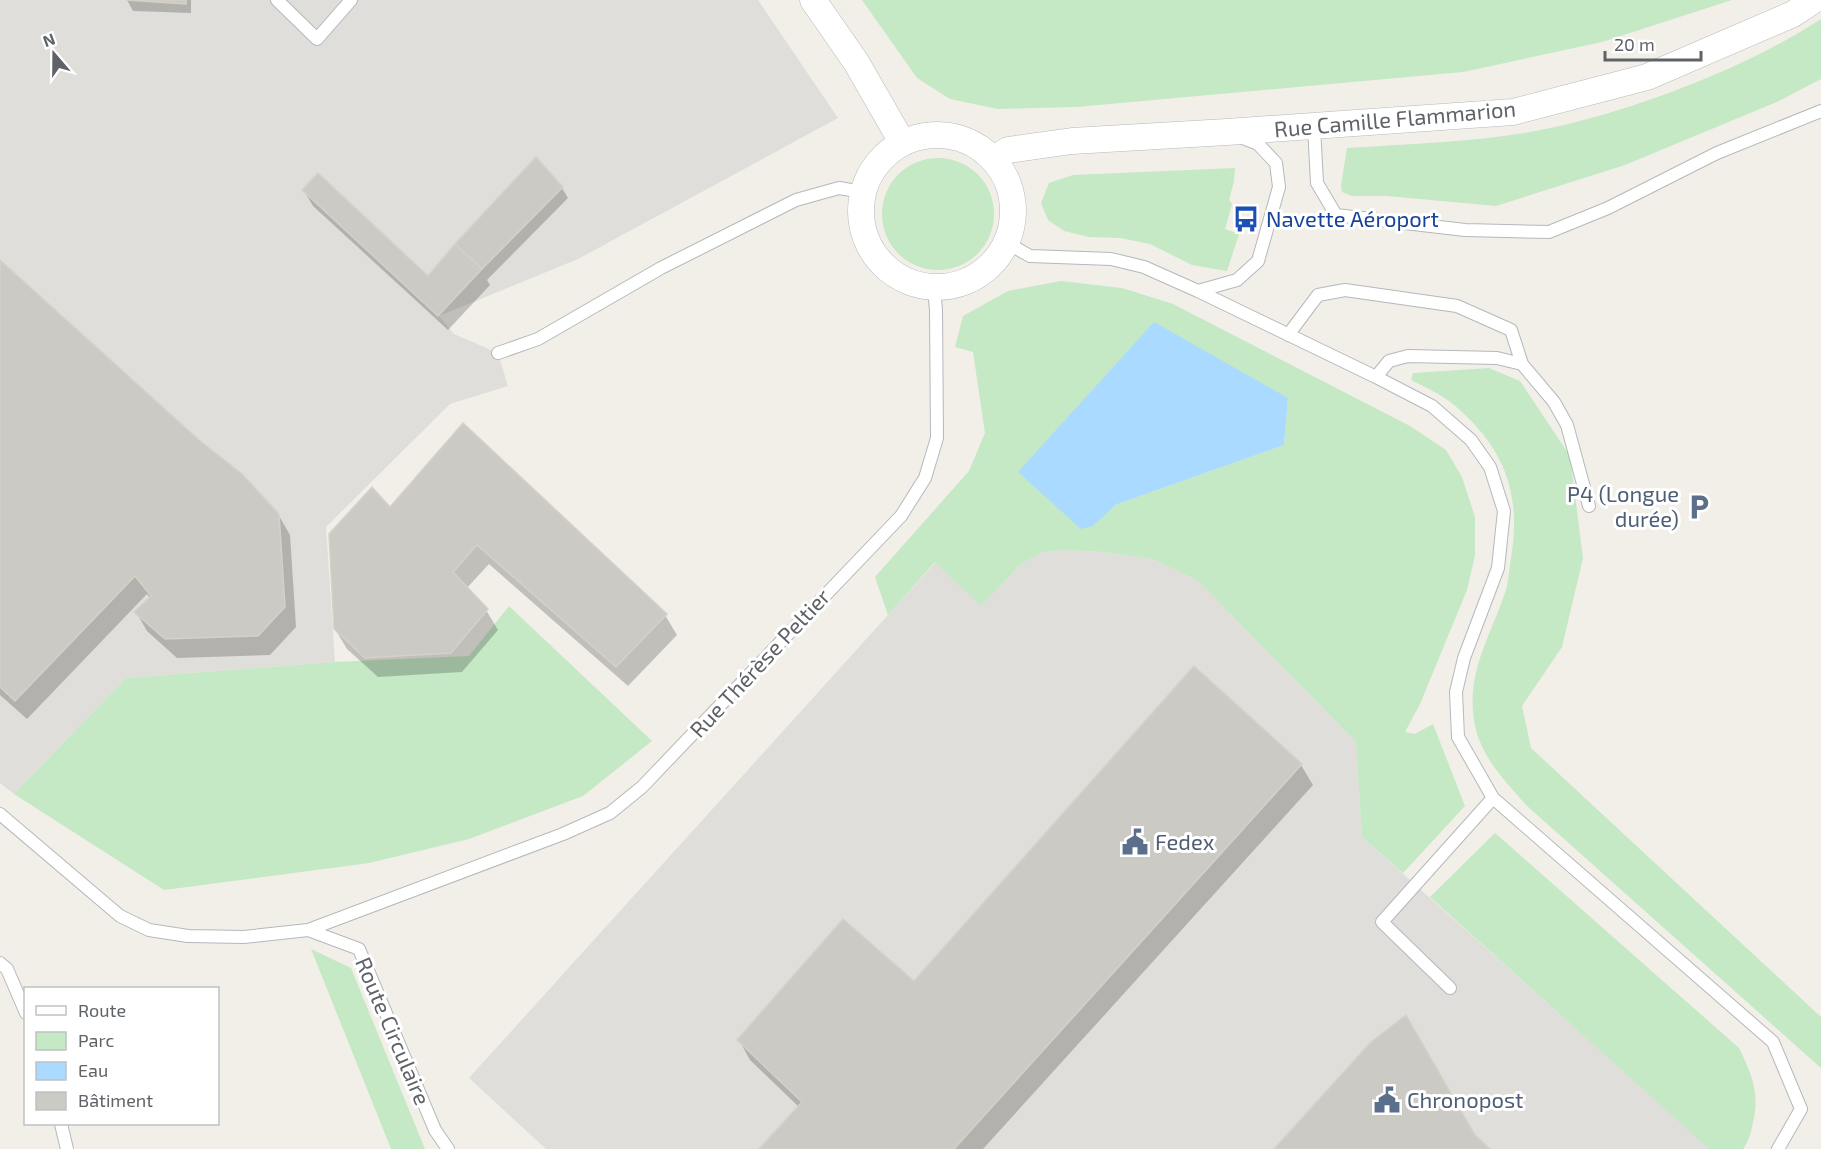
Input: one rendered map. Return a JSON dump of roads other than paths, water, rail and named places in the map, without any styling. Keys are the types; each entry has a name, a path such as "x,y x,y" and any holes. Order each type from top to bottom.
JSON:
{"street":[{"path":"813,0 856,62 902,142"},
{"name":"Rue Camille Flammarion","path":"994,159 1008,150 1072,141 1314,127 1513,112 1647,77 1793,14 1814,0"},
{"path":"926,135 951,135 974,144 994,159 1006,177 1013,198 1013,221 1007,243 995,262 977,277 956,285 934,288 911,283 891,273 875,257 864,237 860,214 862,192 871,171 885,155 902,142 926,135"}],"lane":[{"path":"278,0 317,39 351,0"},
{"path":"1314,127 1317,183 1335,215 1465,230 1549,232 1608,208 1717,153 1821,111"},
{"path":"1198,291 1237,280 1258,261 1279,187 1276,163 1258,144 1227,132"},
{"path":"498,353 538,339 662,268 796,200 839,188 862,192"},
{"path":"1007,243 1030,256 1111,259 1144,267 1198,291 1432,406 1470,440 1490,467 1504,511 1498,568 1464,658 1456,692 1458,737 1492,798 1773,1042 1801,1109 1778,1149"},
{"name":"Rue Thérèse Peltier","path":"308,930 563,834 610,813 642,787 901,516 925,478 937,438 934,288"},
{"path":"1288,335 1318,295 1345,290 1458,306 1511,330 1522,364 1554,402 1567,425 1589,506"},
{"path":"1376,377 1389,361 1408,356 1497,358 1522,364"},
{"path":"1450,988 1382,922 1492,798"},
{"name":"Route Circulaire","path":"0,814 120,915 149,930 188,936 244,937 308,930 359,949 435,1130 448,1149"},
{"path":"0,963 7,969 24,1008"},
{"path":"61,1125 67,1149"}],"water":[{"path":"1154,322 1288,398 1284,445 1115,505 1093,526 1081,529 1018,472"}],"place":[{"name":"Navette Aéroport","path":"1246,219"},
{"name":"P4 (Longue durée)","path":"1699,507"},
{"name":"Fedex","path":"1135,842"},
{"name":"Chronopost","path":"1387,1100"}]}
